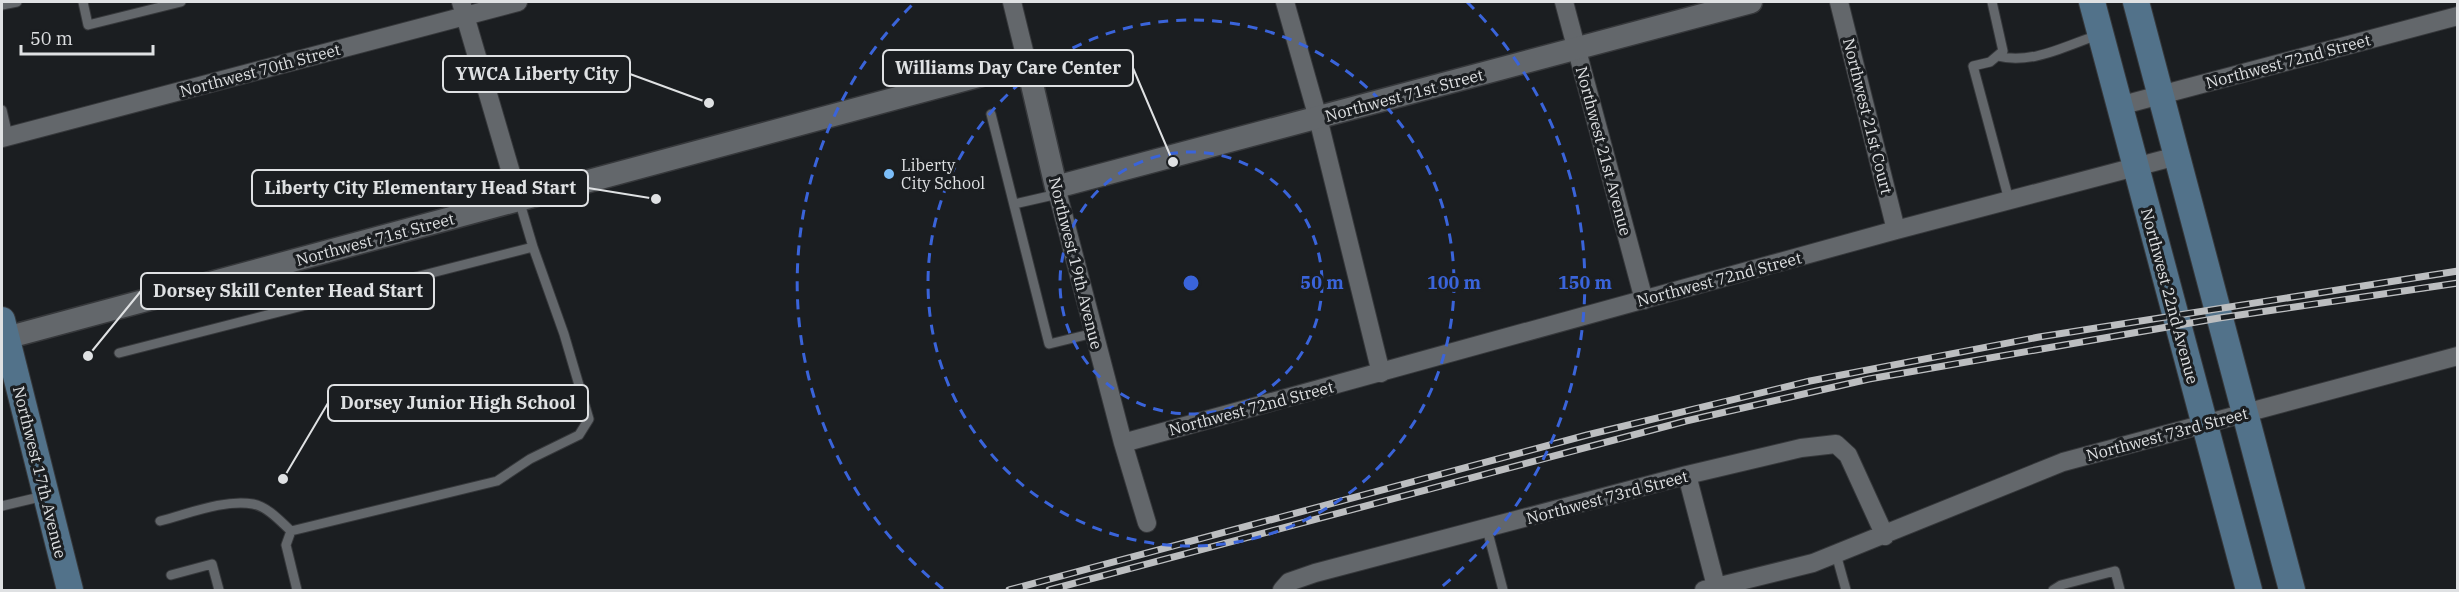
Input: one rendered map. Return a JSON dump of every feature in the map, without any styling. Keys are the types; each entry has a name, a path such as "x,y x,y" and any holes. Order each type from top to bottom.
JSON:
{"main road":[{"name":"Northwest 22nd Avenue","path":"2092,2 2249,591"},
{"path":"2136,2 2292,591"},
{"name":"Northwest 17th Avenue","path":"3,332 70,591"}],"street":[{"name":"Northwest 70th Street","path":"5,137 463,9 518,2"},
{"name":"Northwest 19th Avenue","path":"1012,2 1094,333 1147,523"},
{"path":"1286,2 1318,118 1381,373"},
{"name":"Northwest 21st Avenue","path":"1564,2 1644,300"},
{"name":"Northwest 71st Street","path":"1057,190 1751,2"},
{"name":"Northwest 21st Court","path":"1839,2 1896,230"},
{"path":"463,9 519,200"},
{"name":"Northwest 72nd Street","path":"2119,106 2457,16"},
{"name":"Northwest 71st Street","path":"3,332 519,200 1027,63"},
{"name":"Northwest 72nd Street","path":"1123,443 1896,230 2177,156"},
{"name":"Northwest 73rd Street","path":"1712,589 1814,563 2062,462 2457,356"},
{"name":"Northwest 73rd Street","path":"1282,591 1295,579 1648,485 1801,448 1836,444 1848,455 1885,536"},
{"path":"1687,475 1712,589"}],"lane":[{"path":"2,5 17,2"},
{"path":"83,2 88,25 181,2"},
{"path":"1992,2 2003,51 1990,62 1973,66 2009,200"},
{"path":"1997,56 2014,61 2027,59 2100,34"},
{"path":"2,110 5,137"},
{"path":"991,114 1048,344 1094,333"},
{"path":"1014,204 1057,190"},
{"path":"291,531 497,481 530,459 579,435 589,419 564,334 532,247 519,200"},
{"path":"119,353 532,247"},
{"path":"2,506 46,495"},
{"path":"160,521 232,504 254,504 273,514 291,531"},
{"path":"1487,529 1503,591"},
{"path":"291,531 286,545 297,591"},
{"path":"1836,554 1846,591"},
{"path":"171,575 212,564 219,591"},
{"path":"2053,591 2061,585 2115,571 2120,591"}],"railway":[{"path":"1009,590 1587,435 1810,381 2039,337 2458,271"},
{"path":"1049,590 1686,421 1869,379 2219,318 2458,283"}],"place":[{"name":"YWCA Liberty City","path":"709,103"},
{"name":"Williams Day Care Center","path":"1173,162"},
{"name":"Liberty City School","path":"889,174"},
{"name":"Liberty City Elementary Head Start","path":"656,199"},
{"name":"Dorsey Skill Center Head Start","path":"88,356"},
{"name":"Dorsey Junior High School","path":"283,479"}]}
